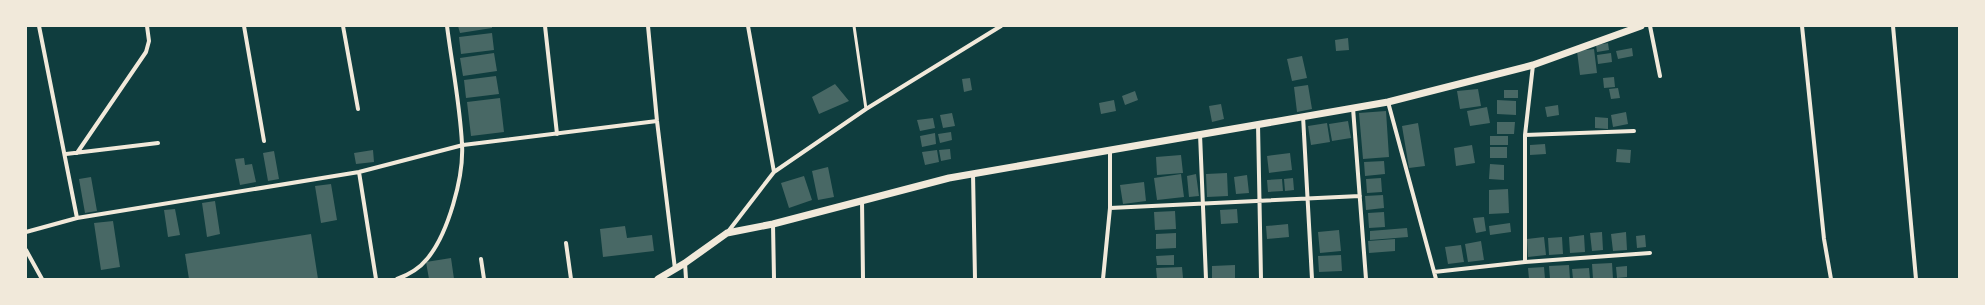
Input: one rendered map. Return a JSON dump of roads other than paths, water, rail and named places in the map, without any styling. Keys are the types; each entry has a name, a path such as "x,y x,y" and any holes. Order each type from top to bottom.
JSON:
{"street":[{"path":"39,26 66,154 77,218"},
{"path":"77,153 146,52 149,41 147,26"},
{"path":"244,26 264,141"},
{"path":"343,26 358,109"},
{"path":"397,279 410,274 427,259 440,240 458,190 463,145 447,26"},
{"path":"545,26 557,134"},
{"path":"648,26 657,121 675,269"},
{"path":"748,26 774,172"},
{"path":"658,279 685,263 727,233 774,172 866,109 1001,26"},
{"path":"727,233 773,224 862,200 973,173 1388,102 1533,65 1641,26"},
{"path":"1650,26 1660,76"},
{"path":"1802,26 1824,238 1831,279"},
{"path":"1893,26 1916,279"},
{"path":"1525,262 1525,135 1533,65"},
{"path":"1388,102 1436,279"},
{"path":"1353,107 1366,279"},
{"path":"1303,116 1312,279"},
{"path":"26,232 77,218 359,172 463,145 657,121"},
{"path":"1258,124 1261,279"},
{"path":"1525,135 1634,131"},
{"path":"1200,134 1206,279"},
{"path":"66,154 158,143"},
{"path":"1103,279 1110,208 1110,150"},
{"path":"359,172 376,279"},
{"path":"973,173 975,279"},
{"path":"1110,208 1360,196"},
{"path":"862,200 863,279"},
{"path":"773,224 774,279"},
{"path":"566,243 571,279"},
{"path":"26,250 28,258 42,279"},
{"path":"1434,272 1525,262 1650,253"},
{"path":"481,258 484,279"},
{"path":"685,263 686,279"}],"lane":[{"path":"854,26 866,109"}]}
